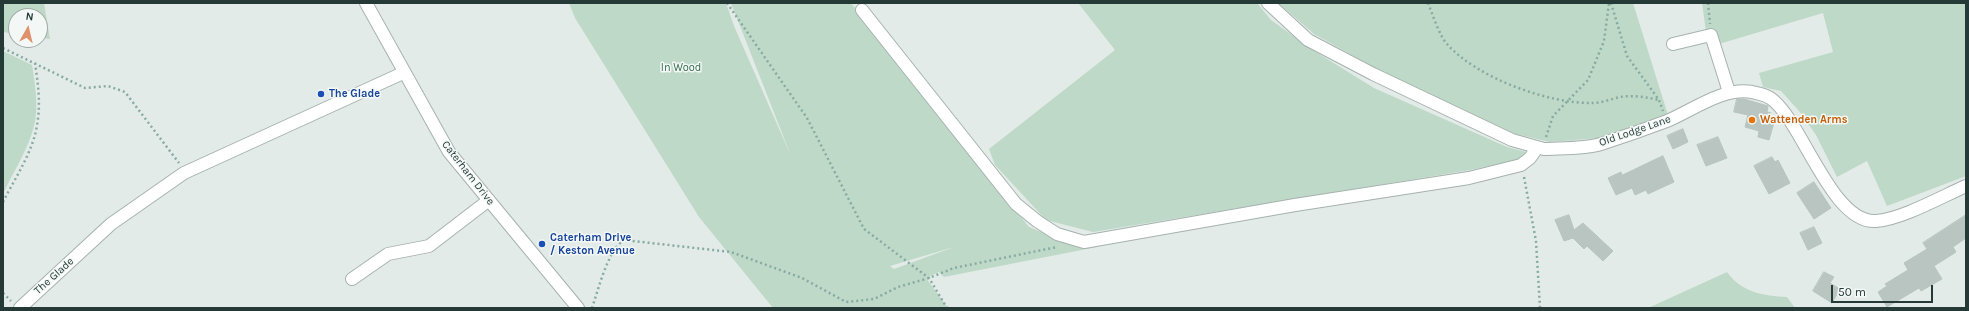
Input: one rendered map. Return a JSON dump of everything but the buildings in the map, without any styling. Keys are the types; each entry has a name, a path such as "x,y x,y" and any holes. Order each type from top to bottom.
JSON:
{"street":[{"name":"Caterham Drive","path":"366,3 449,152 578,308"},
{"name":"Old Lodge Lane","path":"1268,3 1308,40 1373,74 1498,134 1537,148 1544,149 1599,145 1666,121 1729,92 1750,92 1766,96 1774,101 1804,143 1834,193 1846,208 1858,218 1874,222 1890,219 1966,186"},
{"path":"862,10 1016,204 1037,221 1057,234 1084,242 1295,205 1469,178 1521,165 1530,158 1537,148"},
{"path":"1673,44 1711,34 1729,92"},
{"name":"The Glade","path":"20,308 111,224 184,174 404,73"},
{"path":"352,279 388,254 429,246 489,200"}],"path":[{"path":"726,3 807,118 864,229 929,278 947,308"},
{"path":"1428,3 1446,44 1475,68 1523,90 1566,102 1594,103 1621,97 1645,96 1659,100"},
{"path":"1546,133 1553,116 1588,80 1604,41 1610,3"},
{"path":"1610,3 1627,56 1659,100 1666,121"},
{"path":"1708,3 1711,34"},
{"path":"3,48 85,88 108,86 125,92 180,165 184,174"},
{"path":"3,202 30,146 37,126 38,81 34,62"},
{"path":"1521,165 1536,241 1540,308"},
{"path":"592,308 603,275 618,243 624,240 731,252 802,278 846,302 874,299 898,287 929,278 954,268 1061,246"}],"green space":[{"path":"3,3 44,3 45,8 8,8 8,33 3,32"},
{"name":"In Wood","path":"569,3 726,3 734,26 791,156 731,3 851,3 1029,227 1054,237 1097,247 944,277 939,272 926,278 948,308 773,308 699,217 575,18","holes":["954,247 894,269 890,266"]},
{"path":"1078,3 1257,3 1271,20 1316,52 1374,88 1507,147 1526,152 1518,160 1470,170 1093,232 1046,220 995,165 989,149 1115,50"},
{"path":"1278,3 1633,3 1668,115 1600,138 1550,142 1512,133 1421,93 1314,34"},
{"path":"1702,3 1966,3 1966,176 1887,206 1867,161 1837,177 1816,135 1799,111 1781,91 1763,87 1759,73 1833,52 1823,13 1719,44 1714,30 1706,32"},
{"path":"48,27 50,39 48,39"},
{"path":"3,51 32,65 36,112 31,135 3,194"},
{"path":"1727,272 1739,284 1754,292 1787,297 1795,308 1648,308"}],"place":[{"name":"The Glade","path":"321,94"},
{"name":"Wattenden Arms","path":"1752,120"},
{"name":"Caterham Drive / Keston Avenue","path":"542,244"}]}
